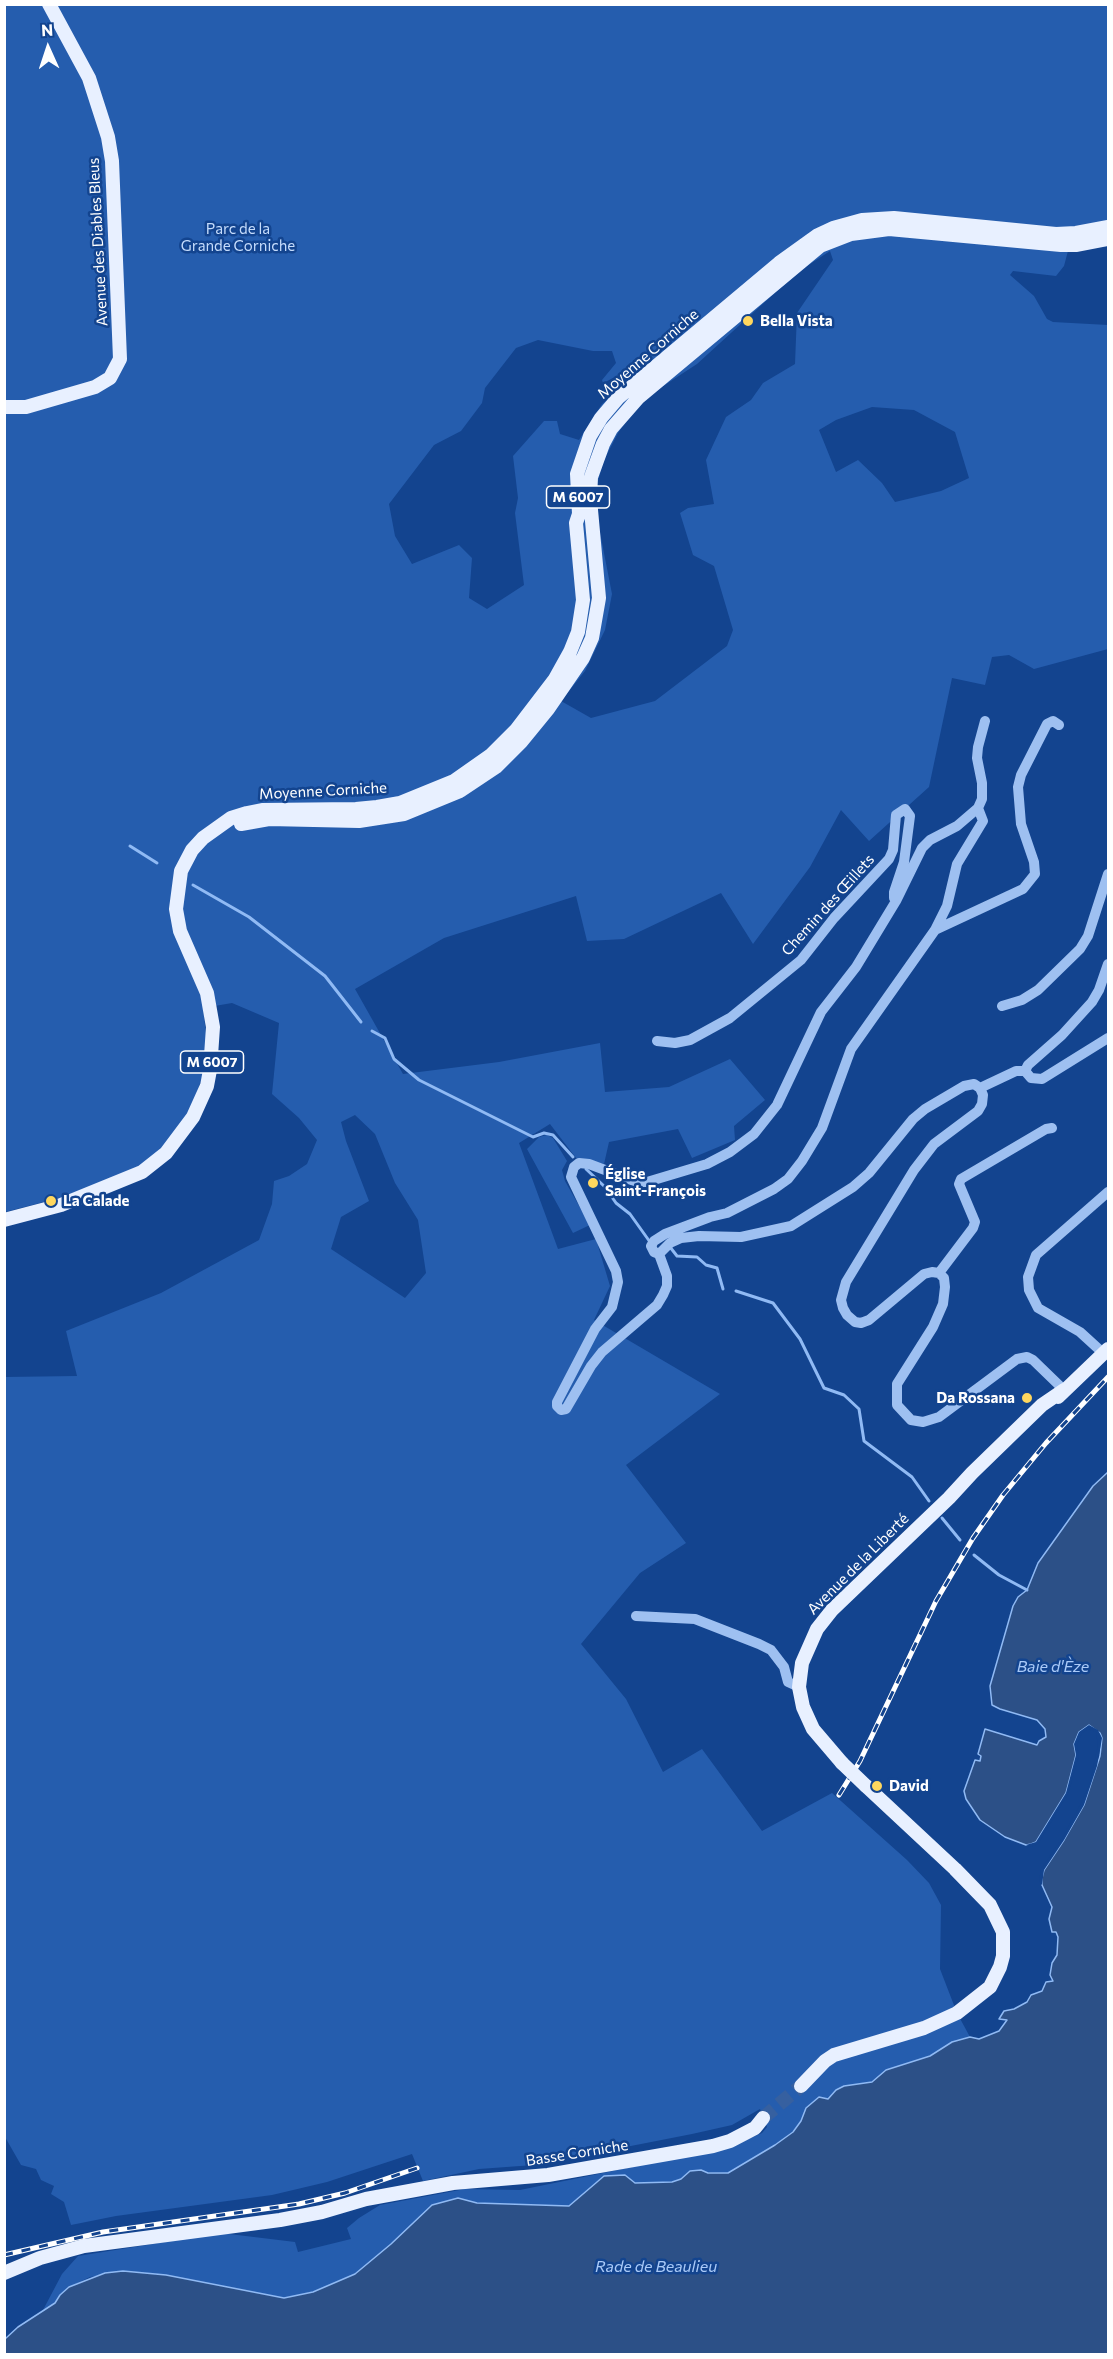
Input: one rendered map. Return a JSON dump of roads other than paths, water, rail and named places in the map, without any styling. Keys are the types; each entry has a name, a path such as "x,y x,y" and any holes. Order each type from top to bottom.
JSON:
{"main road":[{"name":"Avenue des Diables Bleus","path":"4,407 26,407 94,387 110,378 120,359 112,161 108,136 89,78 49,4"},
{"name":"Moyenne Corniche","path":"4,1220 61,1205 142,1172 166,1152 193,1117 207,1086 213,1049 211,1016 204,984 180,931 177,898 181,871 192,850 213,829 231,818 262,810 356,809 400,803 454,781 491,755 516,730 555,679 570,652 578,632 581,615 583,585 576,523 579,514 577,474 582,455 601,418 618,398 779,263 818,235 847,224 894,218 1056,234 1108,227"},
{"name":"Moyenne Corniche","path":"177,898 192,862 204,848 216,837 241,824 269,819 359,821 404,814 454,794 496,767 548,710 583,658 592,638 599,598 598,566 590,499 591,477 611,429 639,397 820,246 836,238 878,229 1061,245 1077,245 1108,239"},
{"path":"555,679 567,669 581,640 588,614 593,579 598,566 587,548 579,514"},
{"name":"Avenue de la Liberté","path":"801,2086 834,2055 924,2028 948,2018 990,1987 1003,1956 1002,1932 995,1913 980,1893 842,1763 813,1729 803,1707 799,1687 806,1651 824,1619 958,1490 973,1480 1106,1351"},
{"name":"Basse Corniche","path":"4,2273 60,2252 121,2240 304,2216 366,2199 478,2179 548,2175 713,2146 730,2141 755,2128 763,2118"}],"street":[{"path":"978,808 983,821 957,864 946,906 935,930 851,1049 822,1128 802,1161 788,1179 774,1189 727,1213 710,1217 654,1240 652,1250 659,1254 667,1276 667,1286 663,1295 657,1305 603,1352 591,1366 566,1409 561,1410 557,1402 595,1329 612,1307 618,1282 616,1271 571,1177 574,1167 579,1163 589,1164 637,1182 647,1182 707,1164 730,1152 753,1134 777,1105 821,1012 856,967 914,869 922,848 930,840 957,826 978,808 982,799 982,783 977,758 985,721"},
{"path":"935,930 1023,888 1035,874 1034,862 1021,824 1018,787 1021,775 1047,724 1053,721 1059,725"},
{"name":"Chemin des Œillets","path":"657,1041 675,1043 690,1040 730,1018 801,960 834,918 889,859 893,850 896,814 905,809 910,816 904,862 894,892 896,901"},
{"path":"1002,1006 1022,1000 1038,990 1080,949 1090,929 1108,874"},
{"path":"1025,1071 1028,1065 1062,1035 1092,1002 1108,968"},
{"path":"980,1088 1016,1071 1025,1071 1031,1078 1042,1079 1108,1038"},
{"path":"659,1254 670,1243 681,1238 741,1237 790,1226 819,1210 861,1180 913,1119 925,1109 964,1086 974,1084 980,1088 983,1095 978,1111 934,1144 891,1207 846,1282 841,1300 843,1308 855,1322 869,1320 924,1274 939,1273 944,1278 944,1304 933,1327 897,1384 897,1405 902,1414 911,1420 923,1422 939,1417 1017,1359 1027,1357 1064,1390"},
{"path":"939,1273 973,1228 975,1222 958,1184 961,1179 1046,1129 1052,1128"},
{"path":"1106,1351 1080,1332 1038,1308 1029,1290 1028,1277 1036,1255 1108,1192"},
{"path":"636,1616 695,1620 759,1644 771,1650 784,1667 788,1682 799,1687"}],"water":[{"path":"1108,1472 1108,2354 5,2354 5,2339 18,2327 55,2303 69,2287 105,2273 123,2271 166,2275 284,2298 313,2292 355,2274 432,2205 458,2198 477,2203 569,2206 604,2176 625,2175 635,2183 672,2182 681,2179 690,2171 728,2173 793,2132 806,2108 819,2097 828,2099 836,2090 844,2086 872,2082 886,2070 930,2056 952,2042 970,2037 979,2039 999,2031 1007,2020 999,2019 1004,2011 1027,2002 1031,1995 1042,1991 1046,1982 1053,1981 1050,1975 1052,1963 1057,1955 1058,1937 1056,1932 1052,1932 1049,1919 1052,1907 1042,1885 1042,1878 1044,1870 1084,1805 1100,1756 1102,1738 1100,1733 1089,1725 1079,1732 1074,1744 1076,1755 1066,1793 1036,1842 1026,1845 1005,1837 980,1820 966,1799 964,1791 975,1760 980,1761 981,1756 978,1754 985,1729 1037,1745 1046,1737 1045,1729 1037,1720 992,1705 990,1686 1013,1606 1018,1597 1027,1590 1038,1563 1093,1486"}],"waterway":[{"path":"130,846 157,863"},
{"path":"193,885 249,917 325,976 361,1022"},
{"path":"372,1031 385,1038 394,1059 419,1080 533,1137 544,1133 553,1135 573,1157"},
{"path":"586,1169 605,1187 616,1203 630,1214 650,1242"},
{"path":"670,1247 677,1256 697,1257 706,1265 717,1268 723,1289"},
{"path":"736,1291 773,1303 800,1339 824,1388 844,1395 859,1409 864,1441 912,1477 929,1501"},
{"path":"942,1518 960,1540"},
{"path":"974,1555 999,1575 1027,1590"}],"tunnel":[{"path":"763,2118 801,2086"}],"railway":[{"path":"839,1795 860,1761 936,1601 973,1538 1003,1495 1046,1443 1108,1377"},
{"path":"4,2255 103,2232 299,2204 345,2193 417,2168"}],"place":[{"name":"Bella Vista","path":"748,321"},
{"name":"Église Saint-François","path":"593,1183"},
{"name":"La Calade","path":"51,1201"},
{"name":"Da Rossana","path":"1027,1398"},
{"name":"David","path":"877,1786"}],"park label":[{"name":"Parc de la Grande Corniche","path":"238,238"}],"water label":[{"name":"Baie d'Èze","path":"1053,1667"},
{"name":"Rade de Beaulieu","path":"656,2267"}]}
